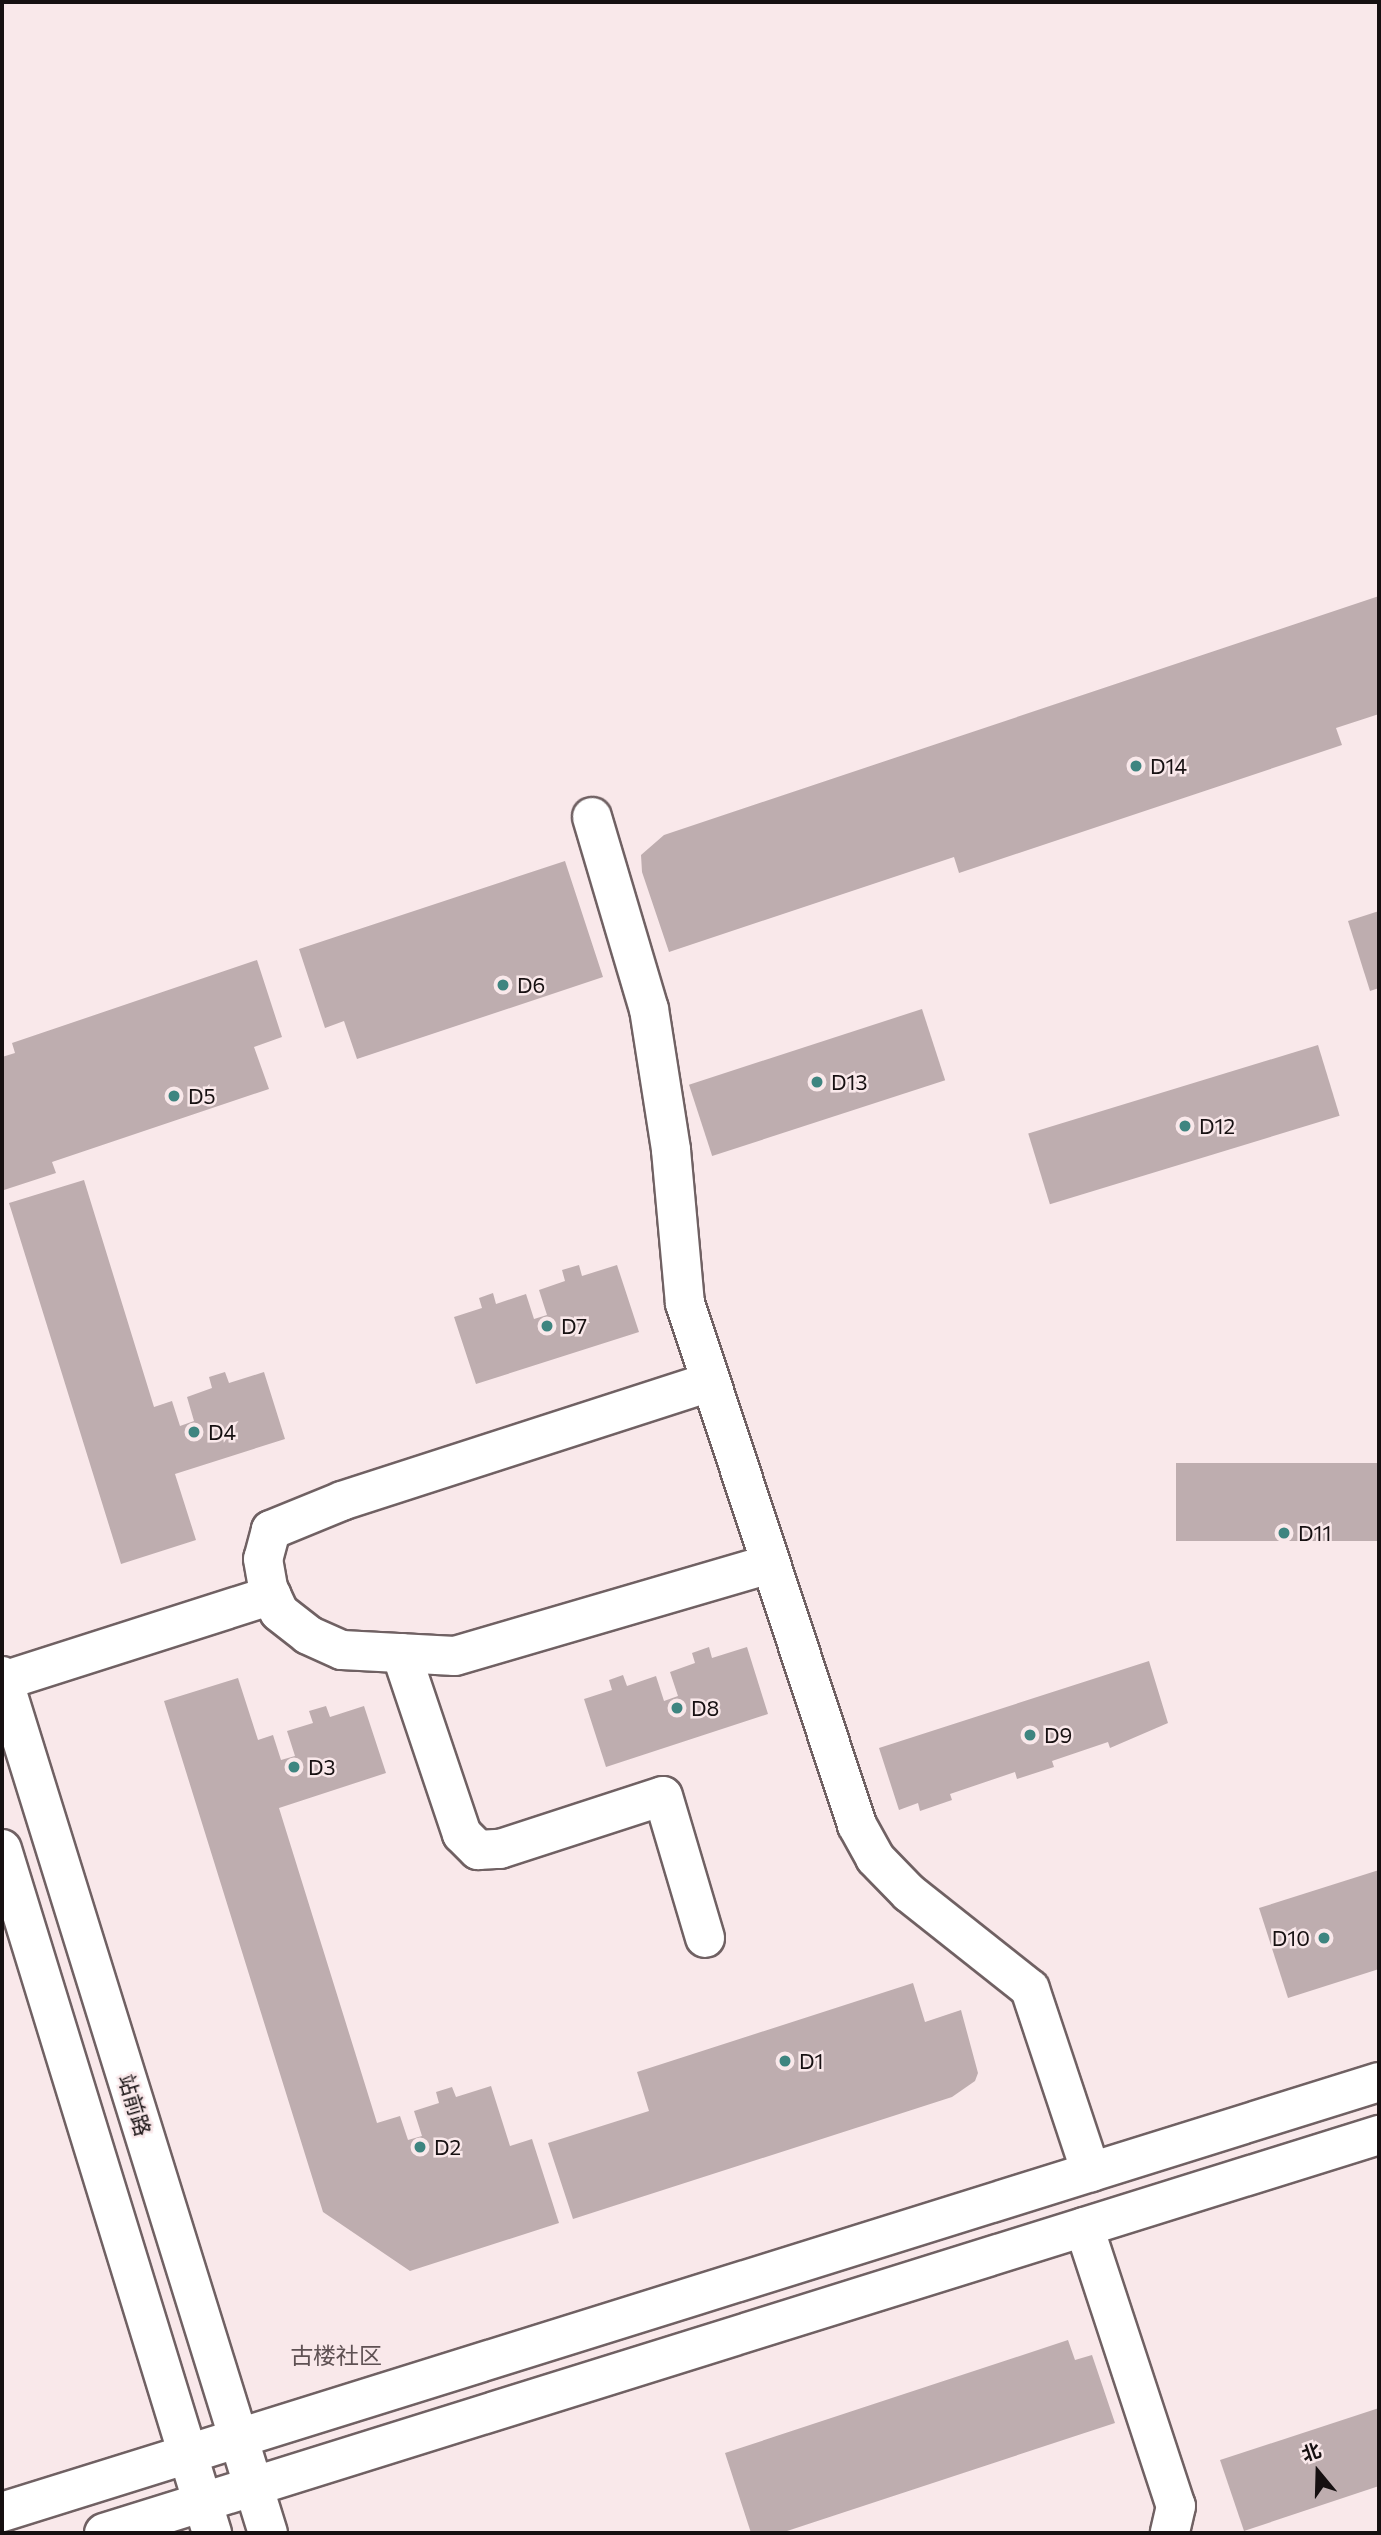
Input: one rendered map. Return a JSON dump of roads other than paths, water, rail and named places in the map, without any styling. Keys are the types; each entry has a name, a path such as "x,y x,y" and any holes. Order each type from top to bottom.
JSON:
{"street":[{"path":"592,817 649,1009 671,1150 685,1303 856,1825 875,1858 909,1893 1030,1989 1091,2172"},
{"path":"710,1382 342,1502 271,1530 263,1559 272,1595 279,1612 308,1635 342,1650 455,1656 769,1564"},
{"path":"3,1679 272,1595"},
{"path":"401,1653 462,1834 478,1850 500,1849 663,1796 705,1938"},
{"name":"站前路","path":"3,1679 268,2533"},
{"path":"2,1849 207,2518"},
{"path":"2,2512 1379,2082"},
{"path":"104,2533 207,2518 254,2486 1379,2135"},
{"path":"1084,2227 1176,2506 1170,2533"}],"place":[{"name":"D14","path":"1136,766"},
{"name":"D6","path":"503,985"},
{"name":"D13","path":"817,1082"},
{"name":"D5","path":"174,1096"},
{"name":"D12","path":"1185,1126"},
{"name":"D7","path":"547,1326"},
{"name":"D4","path":"194,1432"},
{"name":"D11","path":"1284,1533"},
{"name":"D8","path":"677,1708"},
{"name":"D9","path":"1030,1735"},
{"name":"D3","path":"294,1767"},
{"name":"D10","path":"1324,1938"},
{"name":"D1","path":"785,2061"},
{"name":"D2","path":"420,2147"}],"district":[{"name":"古楼社区","path":"336,2355"}]}
